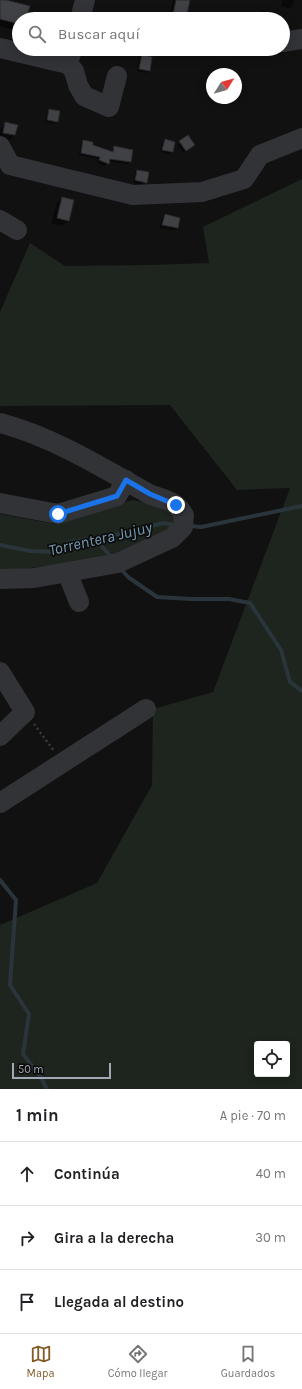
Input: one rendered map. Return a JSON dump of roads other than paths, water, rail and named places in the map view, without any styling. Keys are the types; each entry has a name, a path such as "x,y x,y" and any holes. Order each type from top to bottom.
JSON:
{"street":[{"path":"82,12 85,0"},
{"path":"290,41 302,39"},
{"path":"0,48 12,49"},
{"path":"70,56 78,85 84,96 109,107 117,76"},
{"path":"0,146 10,165 133,195 202,192 244,179 260,155 302,138"},
{"path":"0,220 17,230"},
{"path":"0,423 20,429 59,445 150,494 176,505 184,515 183,527 172,538 118,563 34,578 0,579"},
{"path":"0,503 58,514 117,496 126,480"},
{"path":"67,572 79,602"},
{"path":"0,672 25,712 0,736"},
{"path":"0,803 146,709"}],"waterway":[{"name":"Torrentera Jujuy","path":"191,526 201,527 302,506"},
{"name":"Torrentera Jujuy","path":"0,545 30,551 54,552 70,542 120,534 163,523 175,525"},
{"path":"95,538 111,557"},
{"path":"121,569 128,577 157,597 229,599 250,603 281,650 290,682 302,691"},
{"path":"0,880 16,900 10,985 29,1014 23,1054 40,1076 47,1089"}]}
